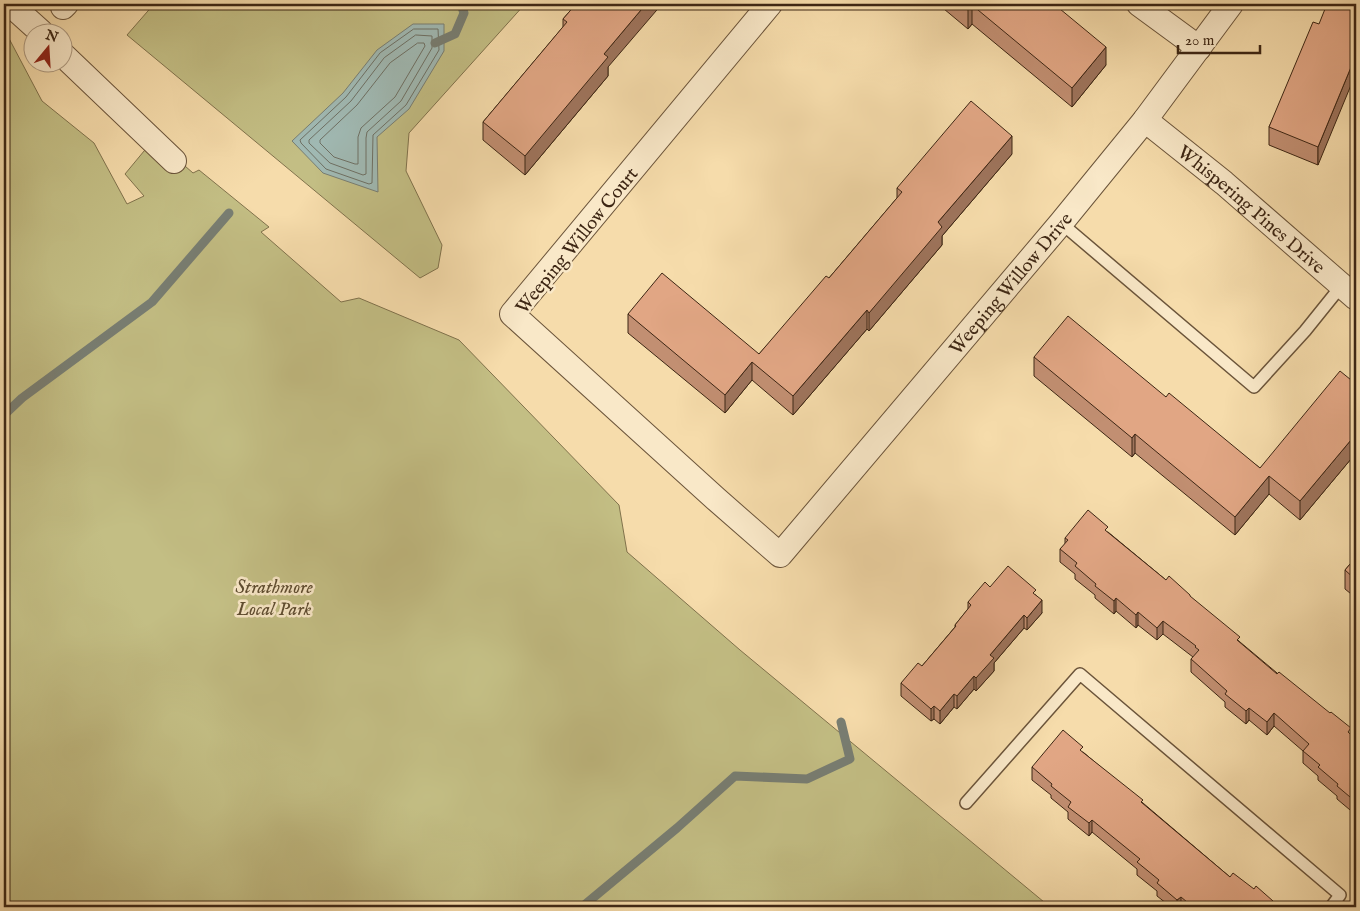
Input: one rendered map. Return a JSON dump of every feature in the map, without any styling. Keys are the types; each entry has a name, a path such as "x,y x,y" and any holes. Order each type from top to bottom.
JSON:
{"street":[{"path":"10,4 30,22"},
{"name":"Weeping Willow Court","path":"770,4 512,314 780,555"},
{"path":"1139,4 1199,48"},
{"name":"Weeping Willow Drive","path":"780,555 1061,223 1145,120 1231,4"},
{"path":"72,64 174,161"},
{"name":"Whispering Pines Drive","path":"1145,120 1224,183 1349,291"}],"lane":[{"path":"1061,223 1254,387 1304,331 1349,291"},
{"path":"966,803 1080,674 1340,895 1331,907"}],"green space":[{"path":"154,4 525,4 409,133 406,171 442,245 438,268 420,278 127,35"},
{"name":"Strathmore Local Park","path":"4,29 22,63 22,72 27,72 42,101 94,143 127,204 144,196 125,174 154,139 193,173 199,170 269,227 261,232 341,302 359,298 459,340 619,505 627,552 740,650 1050,907 4,907"}],"water":[{"path":"413,24 444,24 444,51 409,109 377,137 378,192 323,173 292,141 343,93 377,50"}],"building":[{"path":"576,4 646,4 604,54 608,57 525,156 483,122 567,22 563,19"},
{"path":"960,4 1054,4 1106,47 1072,88 972,5 968,10"},
{"path":"1327,4 1356,4 1356,55 1318,147 1269,127 1313,22 1319,24"},
{"path":"971,101 1012,136 938,222 942,227 869,313 867,310 793,396 752,362 725,395 628,314 662,273 759,354 826,276 829,278 902,192 897,188"},
{"path":"1068,316 1166,397 1169,393 1260,468 1340,371 1356,384 1356,434 1300,501 1269,476 1235,517 1135,434 1132,438 1034,357"},
{"path":"1088,510 1108,527 1105,530 1166,580 1169,576 1240,637 1237,640 1277,674 1279,672 1351,728 1348,732 1356,739 1356,802 1318,767 1320,765 1303,751 1309,744 1274,713 1267,722 1249,708 1246,711 1225,694 1227,691 1191,659 1199,650 1196,646 1163,621 1157,628 1138,612 1136,615 1116,598 1114,601 1095,586 1096,584 1075,566 1077,563 1060,549 1068,540 1065,538"},
{"path":"1356,557 1356,580 1345,570"},
{"path":"1008,566 1036,590 1033,593 1042,600 1027,618 1024,615 990,655 994,658 976,678 974,676 957,696 954,694 940,711 934,706 931,709 901,683 918,663 922,666 956,626 971,605 968,602 985,582 990,587"},
{"path":"1063,730 1083,747 1080,750 1143,800 1141,802 1230,877 1233,873 1254,889 1256,886 1273,901 1268,907 1193,907 1181,897 1177,900 1157,883 1159,880 1137,862 1140,859 1092,820 1089,823 1068,807 1071,802 1032,767"}],"waterway":[{"path":"435,43 455,34 464,13 461,4"},
{"path":"4,415 22,398 152,302 229,213"},
{"path":"582,907 677,828 735,776 807,779 850,759 841,722"}]}
